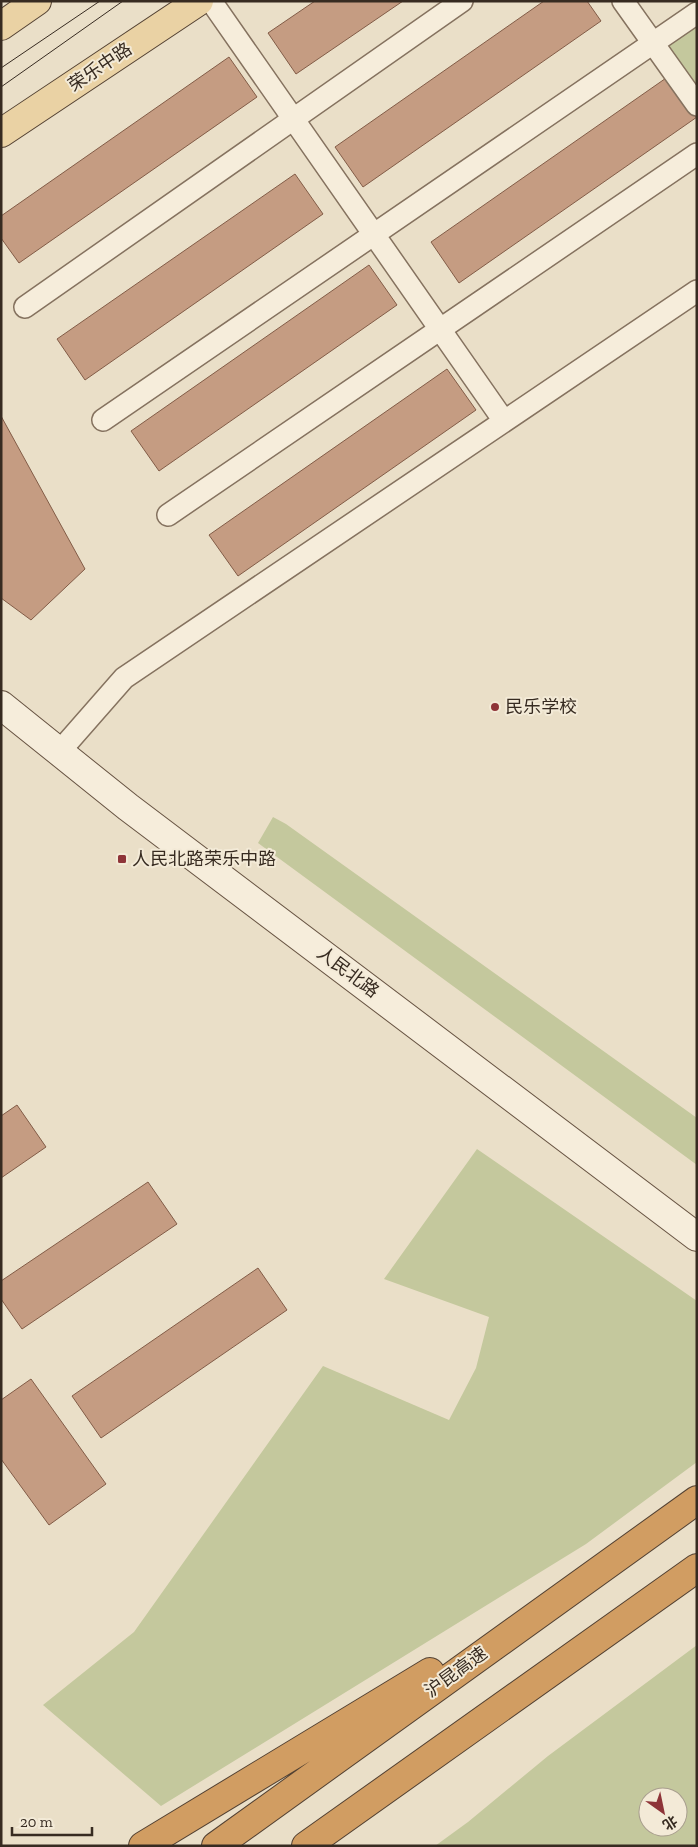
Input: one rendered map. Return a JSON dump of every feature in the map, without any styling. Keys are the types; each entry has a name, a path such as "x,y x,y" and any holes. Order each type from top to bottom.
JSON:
{"highway":[{"name":"沪昆高速","path":"216,1846 697,1500"},
{"path":"306,1846 697,1568"},
{"path":"143,1846 404,1687 576,1586"},
{"path":"330,1846 607,1632"}],"main road":[{"path":"1,26 37,1"},
{"name":"荣乐中路","path":"1,133 199,1"},
{"name":"人民北路","path":"1,705 128,807 697,1237"}],"street":[{"path":"210,1 504,421"},
{"path":"25,307 462,1"},
{"path":"623,1 697,105"},
{"path":"103,420 697,14"},
{"path":"168,515 697,154"},
{"path":"60,751 124,678 697,291"}],"green space":[{"path":"697,13 697,105 653,43"},
{"path":"273,817 286,824 697,1118 697,1165 258,843"},
{"path":"477,1149 697,1301 697,1462 586,1544 161,1806 43,1705 134,1632 323,1366 449,1420 476,1368 489,1317 384,1279"},
{"path":"697,1645 697,1846 435,1846 468,1822 548,1756"}],"building":[{"path":"315,1 403,1 296,74 268,33"},
{"path":"544,1 587,1 601,21 363,187 335,147"},
{"path":"229,57 257,97 19,263 1,238 1,216"},
{"path":"669,76 697,117 459,283 431,242"},
{"path":"295,174 323,214 85,380 57,339"},
{"path":"369,265 397,305 159,471 131,431"},
{"path":"447,369 476,410 238,576 209,535"},
{"path":"1,416 85,569 31,620 1,598"},
{"path":"17,1105 46,1147 1,1178 1,1116"},
{"path":"148,1182 177,1224 22,1329 1,1299 1,1281"},
{"path":"258,1268 287,1310 101,1438 72,1396"},
{"path":"31,1379 106,1484 49,1525 1,1459 1,1400"}],"tram line":[{"path":"1,68 100,1"},
{"path":"1,87 123,1"}],"place":[{"name":"民乐学校","path":"495,707"},
{"name":"人民北路荣乐中路","path":"122,859"}]}
